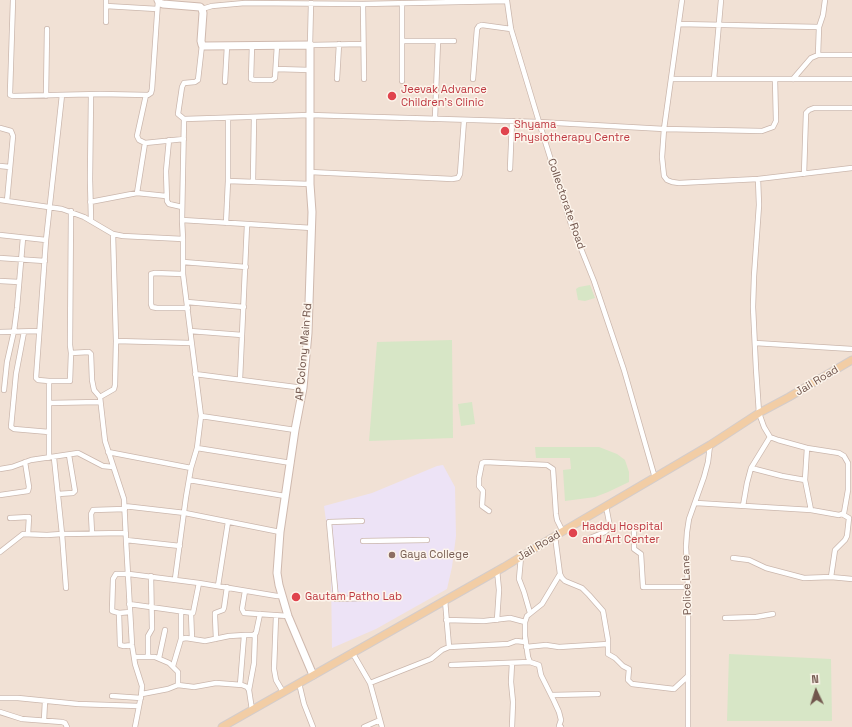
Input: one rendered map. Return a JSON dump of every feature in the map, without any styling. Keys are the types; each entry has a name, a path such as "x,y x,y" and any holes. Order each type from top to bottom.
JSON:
{"main road":[{"name":"Jail Road","path":"222,727 563,532 710,445 759,413 852,360"}],"street":[{"path":"13,0 10,95 46,96 91,94 146,95 151,93 158,0"},
{"path":"106,0 106,22"},
{"path":"158,0 163,4 200,7 203,12 202,45 198,80 195,82 184,83 182,87 178,114 184,119 310,115 435,118 664,129 755,131 769,130 773,127 776,121 775,79"},
{"name":"Collectorate Road","path":"202,9 226,4 289,1 311,3 343,1 363,4 379,2 402,3 507,0 511,29 539,122 571,224 594,281 624,370 655,478"},
{"path":"682,0 664,129 662,171 666,180 679,183 758,179 852,168"},
{"path":"714,79 722,0"},
{"path":"818,55 819,27 823,15 825,0"},
{"path":"310,45 311,3"},
{"path":"402,3 402,82"},
{"path":"363,4 364,79"},
{"path":"106,6 157,9"},
{"path":"679,24 819,27"},
{"path":"473,79 477,29 479,26 482,25 511,29"},
{"path":"46,96 47,29"},
{"path":"402,41 454,41"},
{"path":"435,118 438,41"},
{"path":"337,79 338,44"},
{"path":"202,45 363,44"},
{"path":"252,45 251,80 274,79 276,76 277,45"},
{"name":"AP Colony Main Rd","path":"310,45 310,184 312,228 308,333 303,388 295,430 280,532 277,573 288,616 313,675"},
{"path":"225,82 227,46"},
{"path":"793,79 811,58 818,55 852,55"},
{"path":"276,69 310,70"},
{"path":"671,79 852,79"},
{"path":"91,94 91,220"},
{"path":"62,95 46,240 36,378 38,380 70,381 70,211"},
{"path":"146,95 137,136 139,140 145,143 184,139"},
{"path":"804,174 806,113 814,108 852,108"},
{"path":"253,181 254,117"},
{"path":"226,223 228,118"},
{"path":"175,580 189,480 197,448 201,416 183,274 182,207 184,119"},
{"path":"310,172 452,179 458,178 460,174 464,120"},
{"path":"510,169 512,121"},
{"path":"0,128 9,129 13,133 7,201"},
{"path":"169,140 166,165 166,196 169,204 182,207"},
{"path":"138,193 145,143"},
{"path":"0,166 10,167"},
{"path":"758,179 759,206 753,307 759,413 764,427 770,437 807,448 839,453 844,456 848,463 850,490 845,510 842,514"},
{"path":"228,181 310,184"},
{"path":"90,202 138,193 166,196"},
{"path":"0,200 70,211 91,220 114,234 123,236 183,239"},
{"path":"182,220 312,228"},
{"path":"240,379 247,225"},
{"path":"50,403 100,400 114,389 116,341 114,234"},
{"path":"0,235 46,240"},
{"path":"4,390 7,362 14,331 20,282 23,238"},
{"path":"0,258 45,261"},
{"path":"183,262 246,267"},
{"path":"183,274 151,274 151,304 152,307 157,308 188,308"},
{"path":"0,281 20,282"},
{"path":"187,302 244,307"},
{"path":"0,332 40,331"},
{"path":"190,331 242,335"},
{"path":"24,332 16,374 11,427 14,429 49,432"},
{"path":"116,341 191,343"},
{"path":"755,343 852,349"},
{"path":"71,352 89,352 91,354 94,390 100,400 108,452 121,489 124,508 129,574 129,604 132,645 142,686 134,727"},
{"path":"195,374 303,388"},
{"path":"49,381 49,432 58,494 66,588"},
{"path":"201,416 295,430"},
{"path":"743,506 746,483 751,468 770,437"},
{"name":"Police Lane","path":"688,727 687,532 689,519 696,503 706,469 710,445"},
{"path":"197,448 291,463"},
{"path":"807,448 806,480 811,510"},
{"path":"108,452 191,468"},
{"path":"0,469 39,459 78,453 103,466 113,467"},
{"path":"58,494 75,492 69,455"},
{"path":"0,495 28,490 29,487 25,462"},
{"path":"490,511 482,506 484,491 479,486 479,478 482,463 547,465 553,469 556,514 557,520 563,532"},
{"path":"751,468 782,476 806,480"},
{"path":"189,480 285,496"},
{"path":"696,503 811,510 839,515 842,514 849,518 847,536 835,550 831,577"},
{"path":"590,538 605,532 610,527 606,506"},
{"path":"92,533 91,514 93,510 124,508 185,514 280,532"},
{"path":"10,518 29,517 28,534"},
{"path":"362,521 329,522 336,599 368,598"},
{"path":"218,586 228,522"},
{"path":"634,529 634,549 641,554 643,587 688,588"},
{"path":"0,552 20,536 28,534 126,533"},
{"path":"555,536 560,574 565,582 575,584 589,595 602,611 608,644 608,654 629,670 628,680 632,684 674,689 688,676"},
{"path":"126,540 180,546"},
{"path":"363,541 427,540"},
{"path":"520,557 519,579 530,613"},
{"path":"733,558 749,560 766,568 804,578 831,577 852,579"},
{"path":"497,570 499,590 497,620"},
{"path":"130,612 119,613 114,612 112,609 114,576 119,573 151,576 282,596"},
{"path":"530,662 526,645 525,622 530,613 542,604 560,574"},
{"path":"148,657 148,636 152,629 151,576"},
{"path":"192,639 192,613 194,611 199,583"},
{"path":"216,639 215,613 223,610 224,608 227,587"},
{"path":"245,591 243,612 246,614 288,616"},
{"path":"445,600 449,647"},
{"path":"129,604 192,613"},
{"path":"173,666 181,639 181,611"},
{"path":"119,613 120,645 132,645"},
{"path":"252,710 249,690 254,662 255,634 260,614"},
{"path":"725,618 756,617 773,614"},
{"path":"276,616 274,668 276,680 283,692"},
{"path":"446,620 484,621 510,618 525,622"},
{"path":"159,658 165,630"},
{"path":"181,639 205,641 229,636 255,634"},
{"path":"240,685 245,635"},
{"path":"370,683 431,658 449,647 508,644 516,641 526,645 546,645 559,647 608,644"},
{"path":"352,652 370,683 382,727"},
{"path":"134,657 159,658 173,666 178,672 178,685"},
{"path":"451,665 530,662 539,665 541,675 552,695 561,720 559,727"},
{"path":"512,663 510,682 513,702 512,727"},
{"path":"112,696 141,696 178,685 194,687 216,683 245,686 249,690"},
{"path":"299,683 304,704 313,727"},
{"path":"552,695 598,694"},
{"path":"0,698 18,698 78,704 139,706"},
{"path":"44,720 45,701"},
{"path":"0,712 22,718 62,722 65,723 67,727"},
{"path":"364,727 380,720"}],"shaded area":[{"path":"0,0 852,0 852,727 0,727"},
{"name":"Gaya College","path":"443,465 455,487 456,536 452,567 447,589 376,629 332,648 331,577 329,543 324,506 372,493 437,466"}],"green space":[{"path":"590,285 595,298 585,301 578,300 576,289"},
{"path":"452,340 453,438 369,441 377,342"},
{"path":"472,402 475,424 461,426 458,404"},
{"path":"535,447 599,447 617,454 625,460 629,472 629,482 595,497 565,501 563,470 571,469 570,458 536,458"},
{"path":"729,654 831,659 832,721 727,721"}],"place":[{"name":"Jeevak Advance Children's Clinic","path":"392,96"},
{"name":"Shyama Physiotherapy Centre","path":"505,131"},
{"name":"Haddy Hospital and Art Center","path":"573,533"},
{"name":"Gaya College","path":"392,555"},
{"name":"Gautam Patho Lab","path":"296,597"}]}
